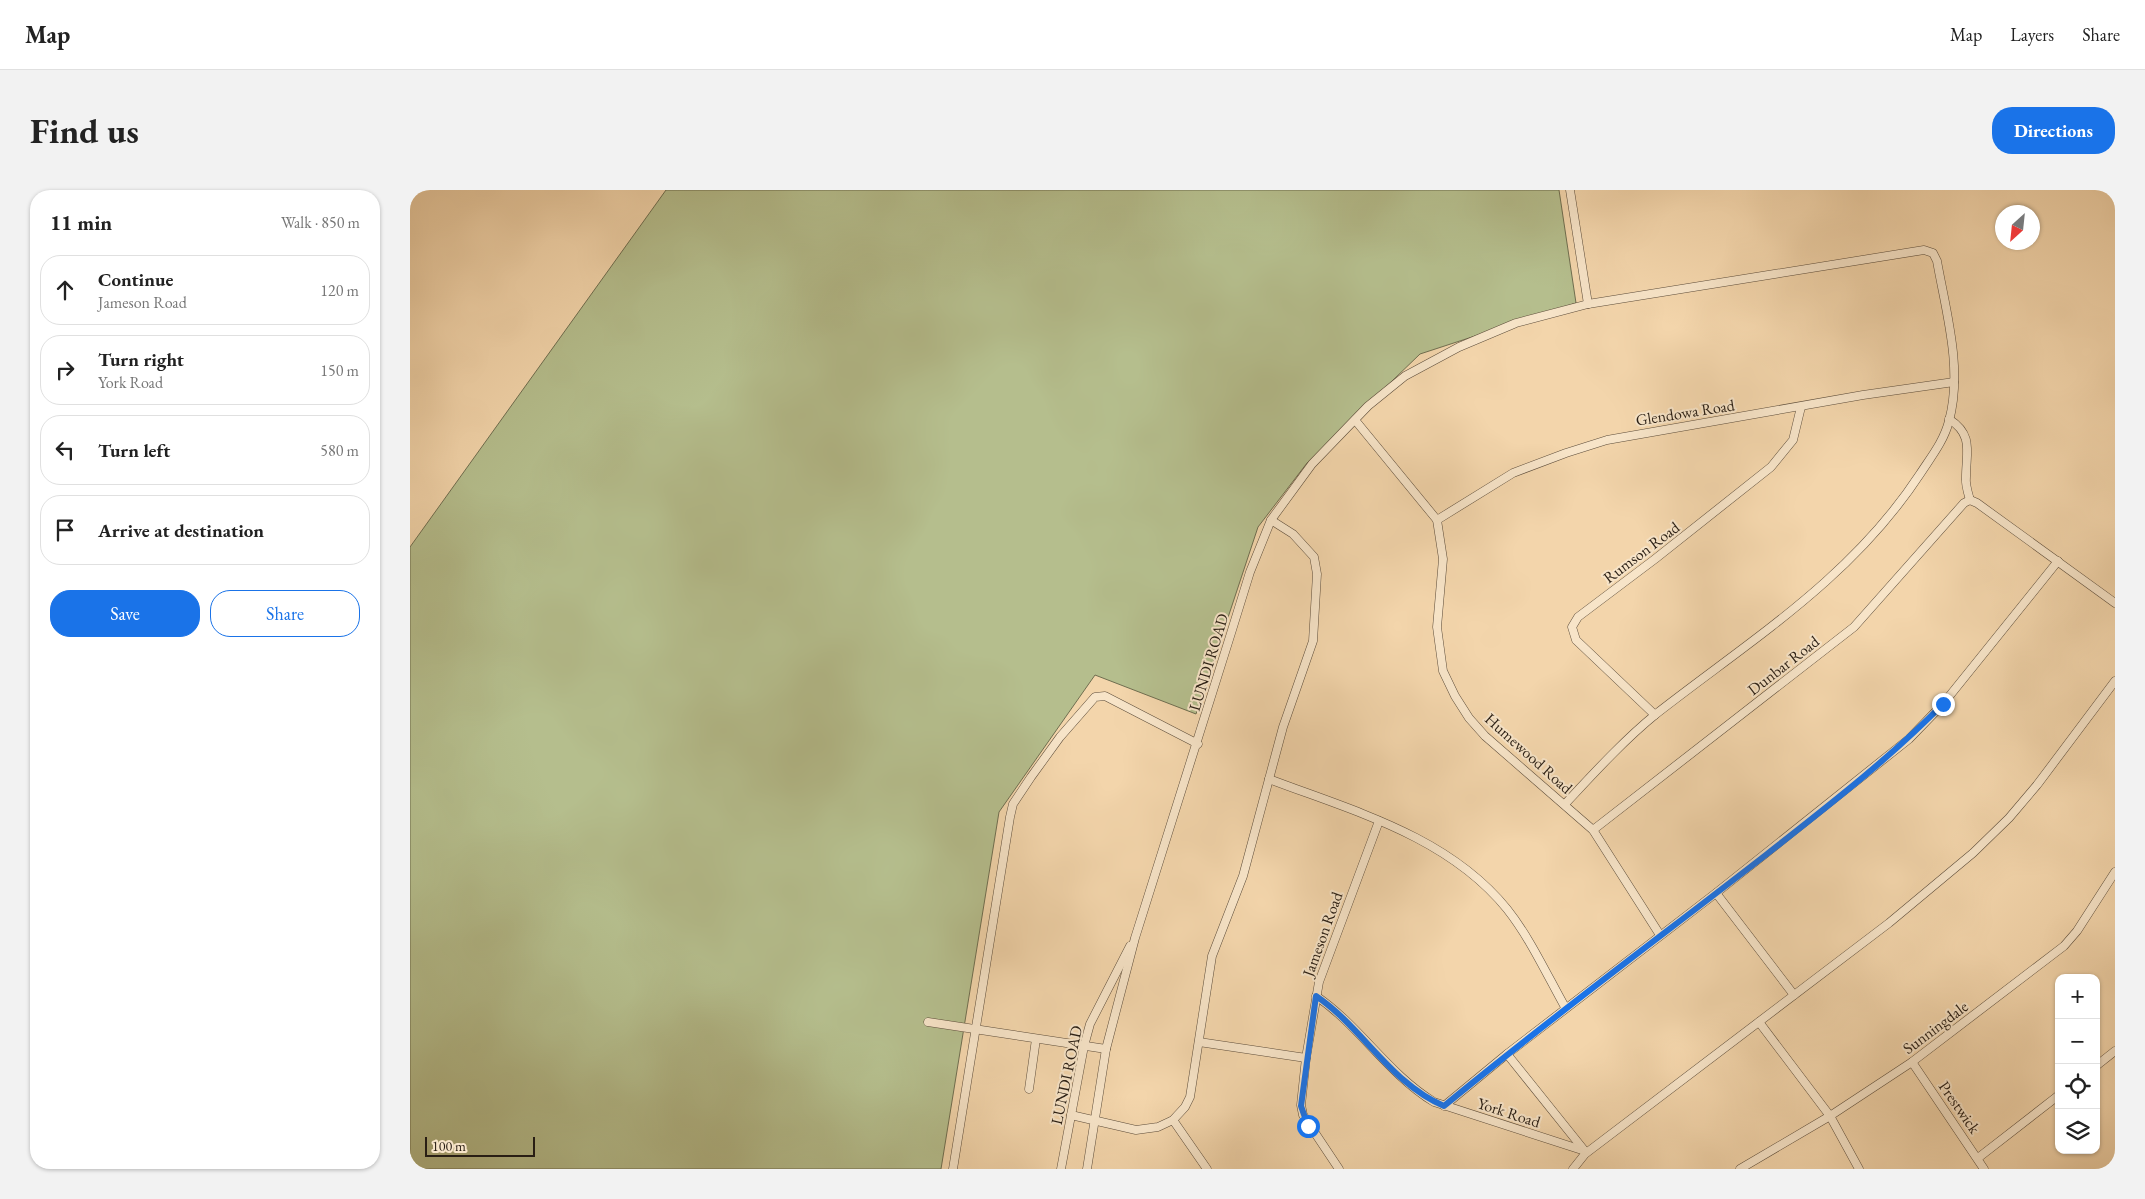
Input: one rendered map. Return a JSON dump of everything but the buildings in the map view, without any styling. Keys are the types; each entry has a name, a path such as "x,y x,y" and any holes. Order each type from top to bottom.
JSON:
{"street":[{"path":"1570,190 1588,304"},
{"name":"LUNDI ROAD","path":"1087,1169 1106,1049 1135,938 1198,744 1248,580 1271,520 1284,498 1312,464 1355,420 1399,380 1459,347 1516,323 1588,304 1924,250 1932,253 1937,260 1954,360 1954,382 1949,420 1940,443 1915,481 1862,548 1789,613 1655,715 1614,753 1565,804"},
{"name":"Glendowa Road","path":"1437,520 1513,474 1584,447 1647,432 1801,408 1863,395 1954,382"},
{"name":"Rumson Road","path":"1655,715 1576,640 1572,628 1578,617 1771,467 1793,440 1801,408"},
{"path":"1355,420 1437,520"},
{"path":"1949,420 1958,425 1966,438 1968,452 1966,476 1970,500 2115,603"},
{"name":"Dunbar Road","path":"1593,830 1854,627 1964,503 1970,500"},
{"path":"1071,1115 1136,1130 1158,1127 1173,1120 1190,1097 1212,956 1243,876 1283,727 1313,641 1316,565 1309,550 1293,534 1271,520"},
{"name":"Humewood Road","path":"1437,520 1443,559 1437,627 1443,671 1455,696 1469,718 1485,736 1593,830 1660,936"},
{"path":"1444,1106 1565,1007 1716,893 1909,739 1943,704 2058,561"},
{"path":"1573,1169 1585,1153 1889,923 1973,853 2009,818 2037,786 2115,681"},
{"path":"953,1169 1011,808 1017,797 1060,737 1092,699 1100,696 1105,696 1198,744"},
{"path":"1269,779 1413,834 1439,850 1494,896 1514,918 1565,1007"},
{"name":"Jameson Road","path":"1339,1169 1303,1115 1301,1106 1306,1058 1316,996 1332,946 1379,821"},
{"name":"Sunningdale","path":"1740,1169 1830,1116 1912,1062 2064,946 2077,931 2115,872"},
{"path":"1716,893 1794,995"},
{"name":"LUNDI ROAD","path":"1062,1169 1084,1046 1100,1001 1135,938"},
{"name":"York Road","path":"1316,996 1342,1017 1418,1092 1444,1106 1585,1153"},
{"path":"928,1022 1106,1049"},
{"path":"1759,1022 1830,1116 1859,1169"},
{"path":"1029,1089 1036,1039"},
{"path":"1199,1042 1306,1058"},
{"path":"2099,1064 2115,1051"},
{"path":"1507,1054 1585,1153"},
{"name":"Prestwick","path":"1912,1062 1984,1169"},
{"path":"1978,1158 2055,1098"},
{"path":"1173,1120 1207,1169"}],"green space":[{"path":"666,190 1559,190 1576,303 1420,354 1307,463 1258,527 1196,714 1095,675 999,812 941,1169 410,1169 410,547"}],"route":[{"path":"1308,1126 1301,1106 1306,1058 1316,996 1342,1017 1418,1092 1444,1106 1565,1007 1716,893 1868,774 1909,739 1943,704"}]}
